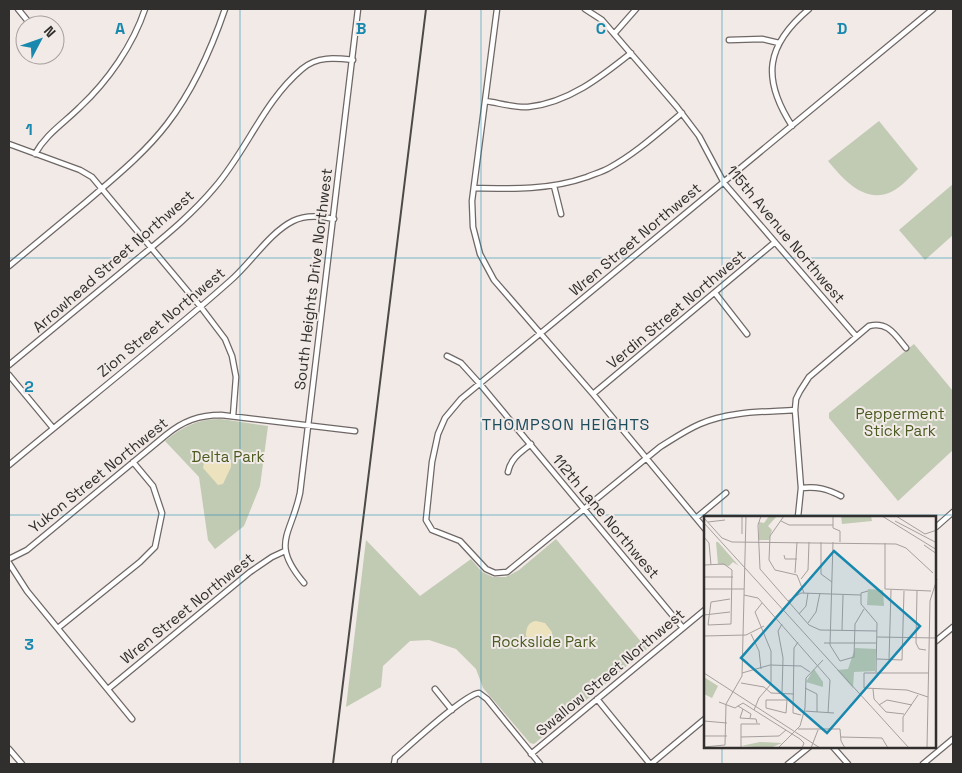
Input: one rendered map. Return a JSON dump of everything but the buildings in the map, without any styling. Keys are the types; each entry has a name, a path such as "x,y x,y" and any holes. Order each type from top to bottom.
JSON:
{"street":[{"path":"35,154 51,133 78,109 108,77 140,24 145,9"},
{"path":"9,266 103,188 145,150 167,124 182,103 204,63 225,9"},
{"name":"South Heights Drive Northwest","path":"285,551 285,538 300,493 358,9"},
{"path":"497,9 472,201 473,227 480,254 494,280 593,394 704,528"},
{"name":"115th Avenue Northwest","path":"585,9 602,20 682,114 699,136 724,183 856,336"},
{"path":"614,34 636,9"},
{"path":"792,126 778,103 772,77 773,61 779,43 787,30 809,9"},
{"name":"Wren Street Northwest","path":"583,510 514,568 501,573 495,573 486,569 460,541 432,530 428,524 426,515 432,462 438,434 445,418 461,399 933,9"},
{"path":"729,40 762,39 779,43"},
{"path":"486,101 527,107 554,101 586,87 630,53"},
{"name":"Arrowhead Street Northwest","path":"9,366 181,222 215,188 240,153 274,98 306,65 321,59 353,60"},
{"path":"474,188 528,189 568,184 607,170 632,154 682,114"},
{"path":"9,144 86,173 103,188 152,247 221,332 232,356 236,377 233,416"},
{"path":"554,186 561,214"},
{"name":"Zion Street Northwest","path":"9,465 232,280 274,236 294,221 315,217 334,219"},
{"name":"Verdin Street Northwest","path":"593,394 775,242"},
{"path":"715,293 747,334"},
{"path":"798,516 801,488 795,410 796,399 800,390 809,377 868,326 882,325 888,327 906,348"},
{"name":"112th Lane Northwest","path":"447,356 461,363 480,384 683,628"},
{"path":"9,375 53,428"},
{"path":"583,510 660,447 702,423 736,415 795,410"},
{"name":"Yukon Street Northwest","path":"9,559 27,550 166,434 183,423 204,416 233,416 355,431"},
{"path":"508,472 514,458 531,444"},
{"path":"58,628 140,562 155,547 162,513 153,486 133,462"},
{"path":"801,488 814,486 841,496"},
{"path":"696,518 726,493"},
{"path":"937,526 953,512"},
{"path":"285,551 289,564 304,584"},
{"name":"Wren Street Northwest","path":"108,689 255,568 285,551"},
{"path":"9,563 27,591 132,719"},
{"name":"Swallow Street Northwest","path":"531,754 704,611"},
{"path":"937,640 953,627"},
{"path":"434,690 452,710"},
{"path":"394,764 395,758 452,710 470,695 479,693 487,699 540,764"},
{"path":"597,699 650,764 704,720"},
{"path":"923,764 953,739"},
{"path":"788,764 808,748"},
{"path":"834,748 848,764"},
{"path":"9,750 22,764"}],"green space":[{"path":"879,121 918,169 902,185 891,192 872,195 855,188 847,182 828,161"},
{"path":"953,184 953,235 925,260 899,230"},
{"name":"Pepperment Stick Park","path":"914,344 953,391 953,450 898,501 829,418 829,413"},
{"name":"Delta Park","path":"221,419 268,426 260,486 244,526 215,549 208,540 199,477 165,441 191,424 205,420"},
{"name":"Rockslide Park","path":"556,539 647,649 534,744 530,743 483,688 476,669 456,649 429,640 410,641 383,666 381,687 346,707 366,540 420,596 471,559 482,572 493,577 506,577 519,570"}],"sand":[{"path":"214,456 226,458 231,462 231,467 223,484 218,485 203,468 204,463"},
{"path":"536,621 545,623 552,632 552,636 539,645 532,643 526,636 528,626"}],"railway":[{"path":"333,764 426,9"}],"district":[{"name":"THOMPSON HEIGHTS","path":"566,424"}]}
